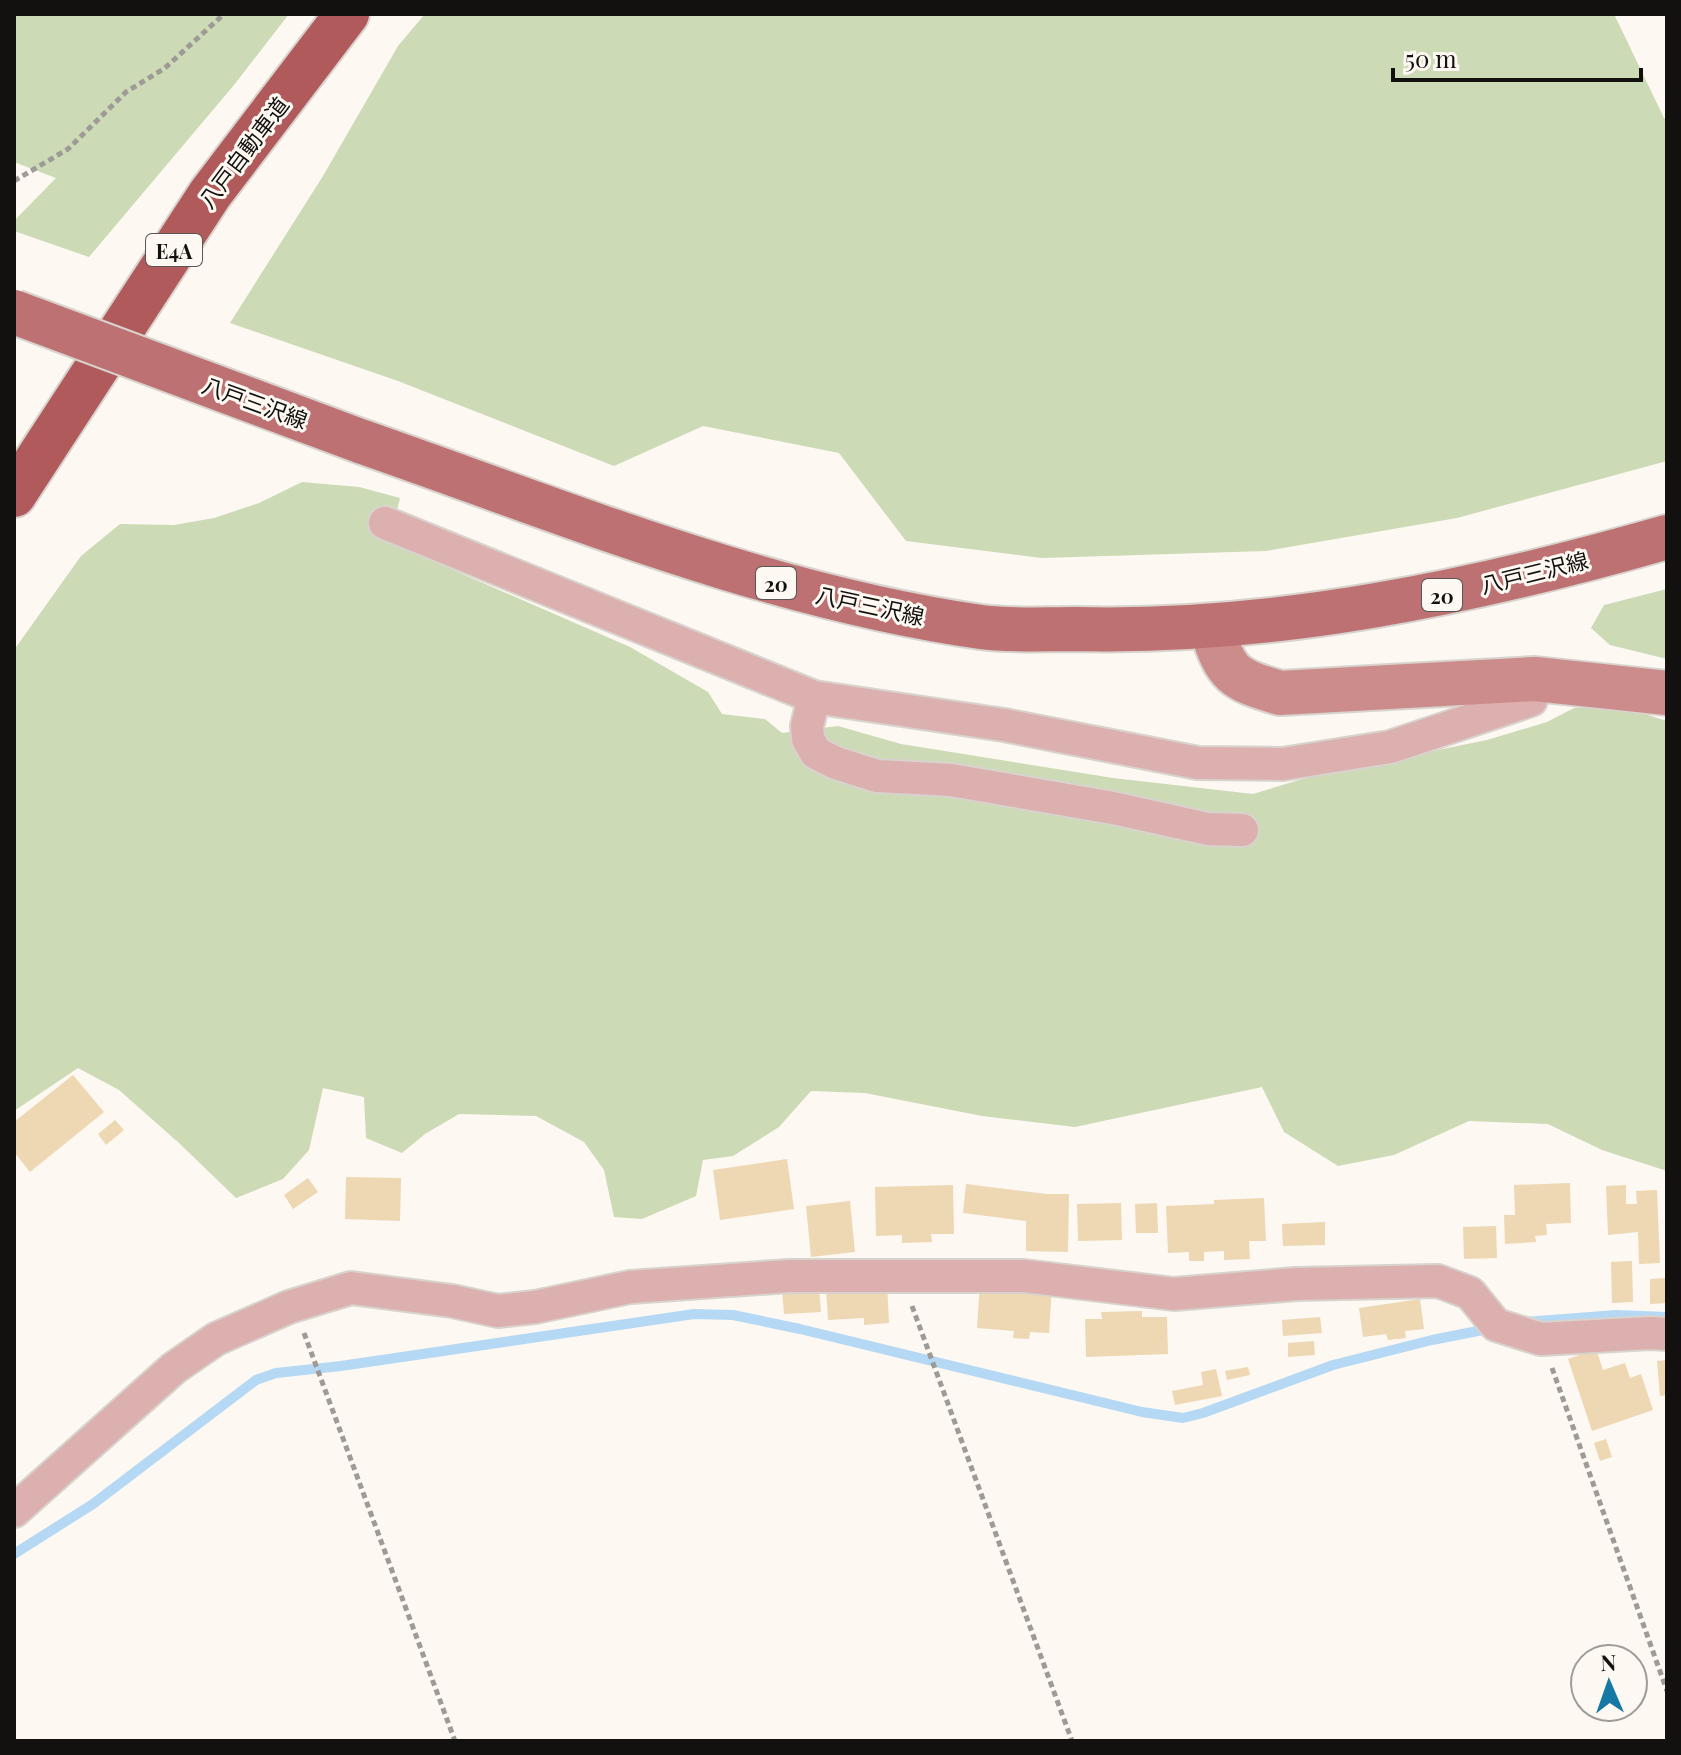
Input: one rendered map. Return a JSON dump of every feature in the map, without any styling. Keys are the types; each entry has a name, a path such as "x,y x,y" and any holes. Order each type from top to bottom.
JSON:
{"highway":[{"name":"八戸自動車道","path":"14,495 210,194 347,14"}],"main road":[{"name":"八戸三沢線","path":"14,312 360,441 749,576 885,611 985,627 1102,630 1211,627 1440,595 1667,537"}],"street":[{"path":"385,523 814,697 1004,725 1198,763 1283,764 1390,747 1531,700 1535,679"},
{"path":"1211,627 1221,658 1244,682 1280,693 1535,679 1667,693"},
{"path":"814,697 807,726 808,739 816,753 877,776 951,780 1113,808 1208,829 1242,830"},
{"path":"14,1511 174,1368 216,1339 289,1307 351,1288 452,1301 498,1311 535,1307 630,1287 789,1276 1024,1276 1174,1294 1296,1284 1438,1281 1470,1293 1496,1325 1541,1339 1667,1334"}],"path":[{"path":"14,181 68,149 126,92 165,68 224,14"},
{"path":"901,1275 1072,1741"},
{"path":"289,1307 308,1340 455,1741"},
{"path":"1541,1339 1667,1691"}],"green space":[{"path":"14,14 289,14 234,85 89,257 14,231 14,221 56,178 14,162"},
{"path":"425,14 1614,14 1664,118 1667,118 1667,461 1457,518 1266,551 1041,558 906,541 839,453 703,426 614,466 398,381 230,323 323,176 398,46"},
{"path":"302,482 359,487 400,498 389,542 630,647 708,692 722,714 765,719 782,733 838,726 901,744 1113,778 1253,794 1319,774 1487,740 1547,722 1574,708 1616,705 1667,721 1667,1171 1602,1150 1548,1124 1469,1121 1394,1155 1338,1166 1284,1132 1262,1087 1075,1127 982,1116 865,1093 811,1091 779,1127 733,1156 703,1160 696,1196 642,1219 614,1217 604,1170 584,1142 536,1116 459,1114 425,1134 402,1153 366,1138 364,1097 323,1088 309,1150 283,1179 236,1198 119,1090 78,1068 14,1111 14,650 81,556 120,524 174,525 214,518 259,503"},
{"path":"1667,589 1667,659 1610,645 1591,628 1604,605"}],"building":[{"path":"73,1075 104,1112 30,1172 14,1152 14,1122"},
{"path":"115,1120 124,1130 106,1145 98,1134"},
{"path":"787,1159 794,1209 720,1220 713,1170"},
{"path":"346,1177 401,1178 400,1221 345,1219"},
{"path":"308,1178 318,1192 293,1209 284,1195"},
{"path":"1570,1183 1571,1223 1546,1224 1547,1235 1535,1236 1536,1242 1505,1244 1504,1215 1515,1215 1514,1185"},
{"path":"966,1184 1069,1194 1068,1252 1026,1251 1026,1221 963,1213"},
{"path":"953,1185 954,1234 931,1234 932,1242 902,1243 902,1235 876,1236 875,1187"},
{"path":"1626,1185 1626,1204 1637,1204 1636,1191 1657,1190 1660,1263 1639,1264 1638,1232 1608,1235 1606,1186"},
{"path":"1264,1198 1266,1241 1249,1241 1250,1259 1224,1260 1224,1251 1204,1252 1204,1261 1189,1261 1189,1252 1168,1253 1166,1206"},
{"path":"850,1201 855,1252 811,1257 806,1206"},
{"path":"1121,1203 1122,1240 1078,1241 1077,1204"},
{"path":"1157,1203 1158,1233 1136,1233 1135,1204"},
{"path":"1325,1222 1325,1245 1283,1246 1282,1224"},
{"path":"1496,1226 1497,1258 1464,1259 1463,1227"},
{"path":"1632,1261 1633,1302 1612,1303 1611,1262"},
{"path":"1667,1278 1667,1303 1650,1304 1650,1279"},
{"path":"980,1282 1052,1286 1049,1333 1030,1332 1029,1339 1013,1338 1014,1331 977,1328"},
{"path":"887,1284 889,1323 864,1325 864,1318 828,1320 826,1288"},
{"path":"819,1288 821,1312 784,1314 782,1290"},
{"path":"1420,1299 1424,1329 1405,1331 1406,1338 1388,1340 1386,1334 1363,1337 1359,1308"},
{"path":"1142,1311 1142,1317 1167,1317 1168,1354 1086,1357 1085,1319 1102,1319 1101,1312"},
{"path":"1320,1317 1322,1333 1283,1336 1282,1320"},
{"path":"1314,1341 1315,1355 1288,1357 1288,1343"},
{"path":"1596,1349 1603,1370 1625,1363 1630,1378 1641,1374 1653,1410 1592,1431 1568,1359"},
{"path":"1667,1360 1667,1395 1660,1396 1657,1361"},
{"path":"1248,1367 1250,1375 1227,1380 1225,1371"},
{"path":"1216,1369 1222,1396 1175,1405 1172,1391 1203,1385 1201,1372"},
{"path":"1606,1439 1612,1457 1600,1461 1594,1443"}],"waterway":[{"path":"14,1554 93,1504 256,1380 276,1373 694,1314 733,1315 1142,1412 1183,1418 1333,1365 1493,1328"},
{"path":"1524,1322 1616,1315 1667,1317"}]}
